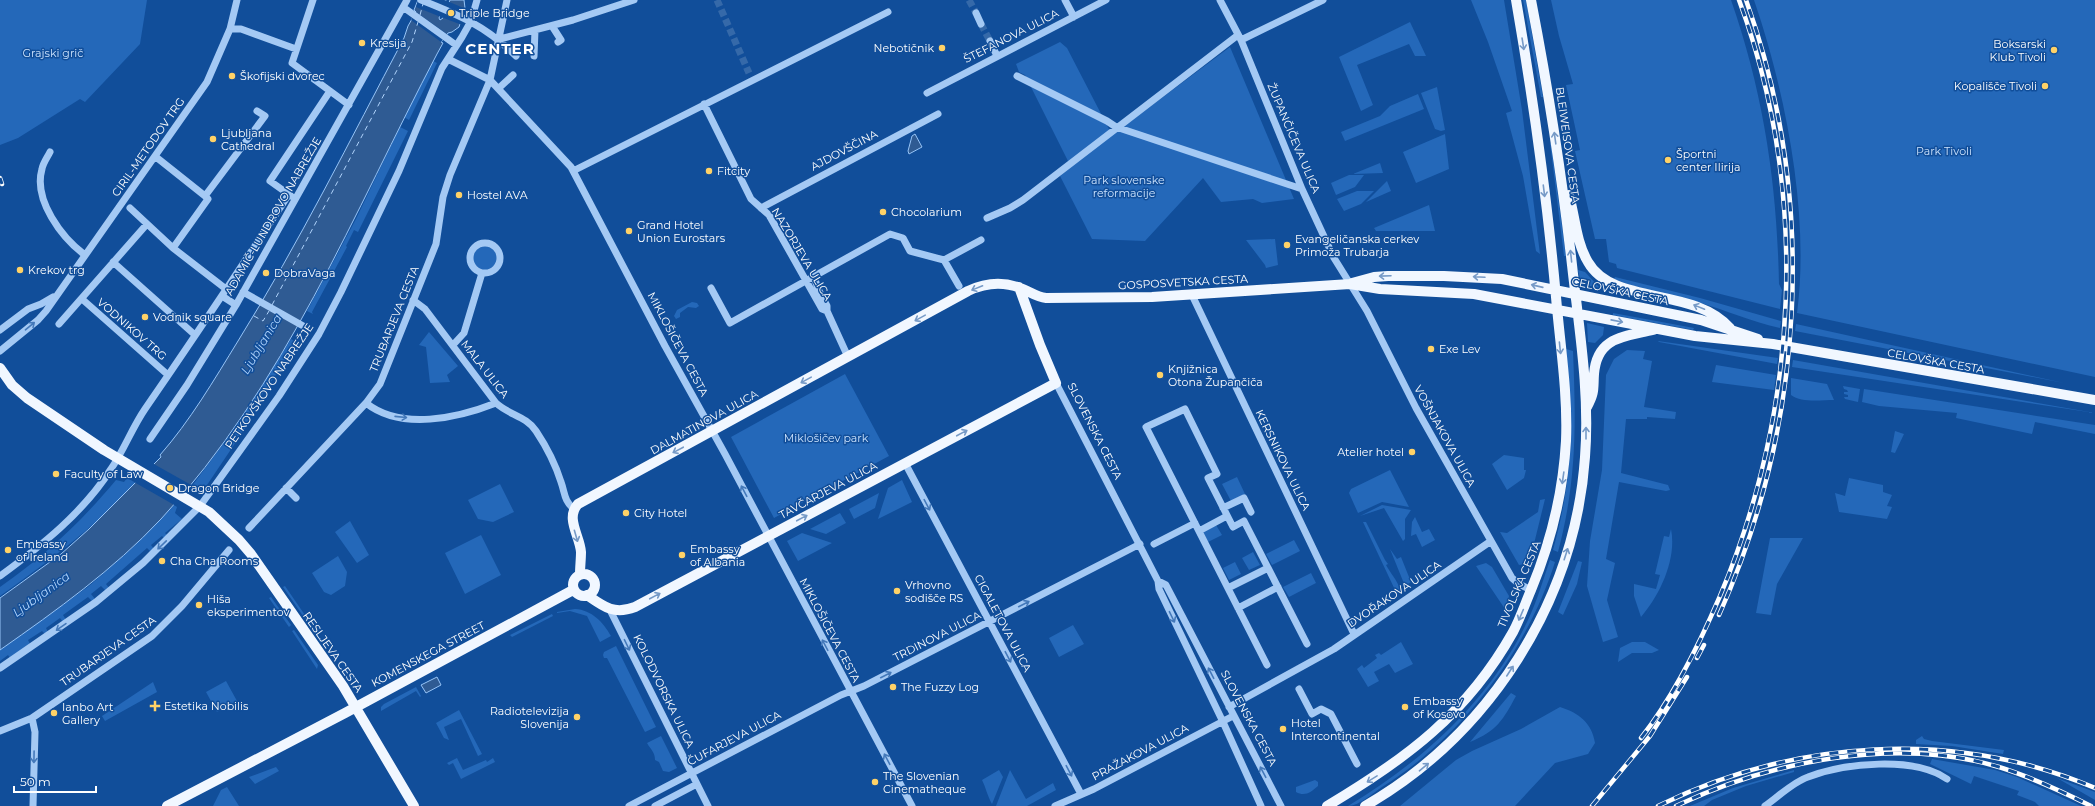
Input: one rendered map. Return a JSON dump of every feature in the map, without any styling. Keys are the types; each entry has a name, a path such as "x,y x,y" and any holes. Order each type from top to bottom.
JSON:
{"main road":[{"path":"1516,0 1539,153 1552,251 1555,290"},
{"name":"BLEIWEISOVA CESTA","path":"1531,0 1544,63 1561,176 1576,295"},
{"path":"1561,176 1567,190 1582,250 1588,262 1598,274 1615,284 1635,292 1700,306 1722,319 1731,329"},
{"name":"GOSPOSVETSKA CESTA","path":"1350,284 1374,277 1444,276 1507,280 1555,290"},
{"name":"DALMATINOVA ULICA","path":"574,509 578,504 712,431 847,354 980,286 1001,283 1018,287"},
{"name":"GOSPOSVETSKA CESTA","path":"1018,287 1039,297 1046,298 1074,296 1122,298 1192,295 1281,287 1350,284 1380,289 1474,294 1557,309"},
{"name":"SLOVENSKA CESTA","path":"1018,287 1056,383"},
{"name":"CELOVŠKA CESTA","path":"1555,290 1646,308 1731,329 1773,344"},
{"name":"TIVOLSKA CESTA","path":"1327,806 1399,761 1451,715 1472,692 1498,657 1514,630 1552,534 1564,465 1566,414 1555,290"},
{"path":"1374,806 1392,790 1435,757 1478,714 1507,676 1539,622 1554,590 1576,517 1586,455 1584,356 1576,295"},
{"name":"CELOVŠKA CESTA","path":"1557,309 1695,336 1773,344 2095,400"},
{"path":"1586,410 1594,393 1596,366 1604,347 1622,337 1658,329"},
{"name":"RESLJEVA CESTA","path":"0,368 20,392 118,458 196,504 239,540 251,554 356,707 414,806"},
{"name":"TAVČARJEVA ULICA","path":"610,610 628,610 635,607 1056,383"},
{"path":"574,509 574,526 581,550 580,574 573,582 573,590 578,595 587,595 610,610"},
{"path":"580,574 589,575 594,582 593,591 587,595"},
{"name":"KOMENSKEGA STREET","path":"167,806 356,707 573,590"},
{"path":"1365,806 1392,790"}],"street":[{"name":"CIRIL-METODOV TRG","path":"0,351 38,320 156,157 207,82 230,29 237,0"},
{"path":"313,0 292,63 349,105"},
{"name":"ADAMIČ-LUNDROVO NABREŽJE","path":"150,439 187,385 236,305 407,0"},
{"path":"421,0 469,20 500,39 516,56"},
{"name":"PETKOVŠKOVO NABREŽJE","path":"0,668 53,632 115,586 153,553 196,504 278,396 341,292 402,172 442,68 448,60 469,20 477,0"},
{"name":"TRUBARJEVA CESTA","path":"249,528 366,403 380,384 436,244 443,184 490,80 500,39 507,0"},
{"path":"500,39 573,20 634,0"},
{"path":"1065,0 1074,16"},
{"name":"ŠTEFANOVA ULICA","path":"927,92 1106,0"},
{"name":"ŽUPANČIČEVA ULICA","path":"1220,0 1240,38 1302,189 1334,258 1350,284"},
{"path":"987,218 1010,208 1023,200 1116,127 1240,38 1323,0"},
{"path":"403,8 456,45"},
{"path":"573,171 704,104 750,76 888,12"},
{"path":"976,14 981,24"},
{"path":"552,26 561,40 558,42"},
{"path":"230,29 241,29 296,49"},
{"path":"534,56 535,30"},
{"path":"990,41 997,56"},
{"name":"MIKLOŠIČEVA CESTA","path":"448,60 490,80 499,88 573,171 912,806"},
{"path":"499,88 514,74"},
{"path":"1017,76 1107,121 1116,127 1302,189"},
{"path":"296,199 270,181 330,91"},
{"name":"NAZORJEVA ULICA","path":"704,104 751,199 769,215 822,309 827,311 847,354"},
{"path":"205,196 265,116 258,111"},
{"name":"AJDOVŠČINA","path":"761,208 890,143 938,114"},
{"path":"50,152 42,169 40,185 42,194 51,215 63,236 85,255"},
{"path":"156,157 208,199 173,248"},
{"name":"ADAMIČ-LUNDROVO NABREŽJE","path":"0,576 39,546 63,525 95,490 118,458 132,428 289,194"},
{"path":"130,208 224,292 236,305"},
{"name":"VODNIKOV TRG","path":"59,324 147,224"},
{"path":"711,288 730,323 890,234 903,238 910,251 944,260 981,240"},
{"path":"491,244 498,251 500,262 492,272 482,273 471,265 471,252 478,245 491,244"},
{"path":"944,260 959,286"},
{"path":"114,262 195,335"},
{"path":"453,346 464,333 482,273"},
{"path":"814,276 818,289 827,306 827,311"},
{"name":"VOŠNJAKOVA ULICA","path":"1350,284 1367,311 1430,434 1512,578 1518,584 1531,590"},
{"path":"243,292 305,327"},
{"name":"KERSNIKOVA ULICA","path":"1192,295 1354,634"},
{"name":"CIRIL-METODOV TRG","path":"0,330 28,309 55,296"},
{"name":"VODNIKOV TRG","path":"82,299 168,375"},
{"name":"MALA ULICA","path":"413,300 425,309 496,403 505,410 525,420 536,431 561,481 567,504 574,509"},
{"name":"SLOVENSKA CESTA","path":"1056,383 1158,581 1158,590 1223,722 1261,806"},
{"path":"366,403 386,415 433,420 460,415 496,403"},
{"path":"1267,665 1146,427 1185,408 1217,474 1208,478 1232,527 1244,521 1307,644"},
{"name":"CIGALETOVA ULICA","path":"905,463 1081,794"},
{"path":"286,488 296,498"},
{"path":"1223,508 1244,498 1251,512"},
{"path":"1199,531 1227,516"},
{"path":"1154,544 1195,523"},
{"name":"DVOŘAKOVA ULICA","path":"1229,707 1309,664 1491,542"},
{"name":"TRDINOVA ULICA","path":"851,692 1140,544"},
{"name":"TRUBARJEVA CESTA","path":"0,731 32,718 158,631 182,606 229,550"},
{"path":"1228,588 1268,568"},
{"name":"SLOVENSKA CESTA","path":"1158,581 1166,585 1281,806"},
{"path":"1238,608 1278,587"},
{"name":"KOLODVORSKA ULICA","path":"610,610 708,806"},
{"path":"1299,689 1312,714 1321,709 1331,714 1358,764"},
{"name":"ČUFARJEVA ULICA","path":"629,806 841,695 851,692"},
{"name":"PRAŽAKOVA ULICA","path":"1055,806 1234,716"},
{"path":"32,718 35,732 33,806"},
{"path":"1765,806 1807,777 1861,765 1912,765 1936,771 1947,779"},
{"path":"655,806 697,784"}],"green space":[{"name":"Grajski grič","path":"0,0 147,0 140,44 85,102 80,99 18,138 0,145"},
{"path":"1471,0 1504,0 1522,110 1540,254 1536,251 1523,176 1506,113 1512,111 1488,42"},
{"path":"1523,0 1526,0 1543,97 1541,97"},
{"name":"Športni center Ilirija","path":"1551,0 1731,0 1752,70 1767,140 1772,175 1778,247 1779,284 1782,290 1780,309 1617,268 1616,264 1609,262 1606,239 1595,239 1575,151 1580,150 1566,85 1573,84 1559,36"},
{"name":"Park Tivoli","path":"1754,0 2095,0 2095,377 1797,313 1800,276 1798,196 1785,114 1766,36"},
{"path":"1410,22 1426,56 1415,56 1409,44 1357,65 1373,105 1361,111 1339,57"},
{"name":"Park slovenske reformacije","path":"1060,42 1067,48 1112,135 1230,47 1294,199 1262,203 1253,199 1221,202 1203,178 1145,241 1092,239 1060,176 1071,167 1025,75 1019,72 1016,64"},
{"path":"433,61 437,63 409,120 404,117"},
{"path":"1437,87 1445,130 1441,131 1435,129 1421,93"},
{"path":"1418,94 1424,109 1345,141 1341,132 1380,116 1390,106"},
{"path":"400,127 408,131 358,232 354,230 346,246 347,247 312,312 313,314 307,311 356,219"},
{"path":"1445,134 1449,169 1416,183 1403,152"},
{"path":"1550,143 1551,144 1566,256 1564,256"},
{"path":"1380,163 1383,173 1353,174"},
{"path":"1349,175 1364,175 1355,187 1336,195 1331,183"},
{"path":"1387,181 1391,191 1366,202"},
{"path":"1357,191 1374,191 1361,204 1344,211 1337,199"},
{"path":"1429,205 1435,231 1376,231 1374,228"},
{"path":"1275,239 1278,265 1266,268 1246,240"},
{"path":"485,246 494,249 497,258 494,267 485,270 476,267 473,258 476,249"},
{"path":"1578,270 1585,272 1600,288 1581,284"},
{"path":"1615,277 1700,298 1781,321 1780,328 1759,323 1697,302 1634,286 1614,279"},
{"path":"692,302 697,303 699,306 696,308 688,307 680,313 680,317 676,319 674,316 677,310"},
{"path":"1613,313 1694,328 1693,330 1613,315"},
{"path":"1587,323 1604,327 1603,335 1595,343 1588,342"},
{"path":"1796,324 2064,383 1795,331"},
{"path":"429,332 458,366 447,375 450,382 430,383 426,347 419,345"},
{"path":"291,339 296,342 246,418 250,421 205,488 203,487 200,490 192,486 237,425"},
{"path":"1658,341 1778,358 1777,364 1659,342"},
{"path":"1566,349 1573,351 1575,428 1569,500 1558,552 1553,550 1565,498 1571,427 1569,376"},
{"path":"1627,350 1645,351 1643,359 1652,361 1644,407 1676,412 1675,419 1647,417 1647,419 1626,419 1621,473 1668,485 1670,490 1666,491 1619,482 1606,559 1615,563 1607,600 1618,637 1603,642 1587,586 1590,541 1602,470 1606,375 1614,359"},
{"path":"1793,360 2095,413 1792,367"},
{"path":"1716,365 1776,375 1774,390 1712,382"},
{"name":"Miklošičev park","path":"845,374 889,456 774,518 731,437"},
{"path":"1791,378 1827,384 1834,400 1795,398 1791,395"},
{"path":"1843,386 1860,389 1858,402 1845,399 1844,397 1848,397 1848,395 1844,394 1844,392 1848,392"},
{"path":"1864,389 2095,425 2095,434 2035,422 2032,434 1956,418 1957,413 1879,406 1862,402"},
{"path":"1895,431 1904,434 1895,453 1891,452"},
{"path":"1504,455 1524,458 1524,470 1526,470 1524,478 1507,490 1492,464"},
{"path":"1390,470 1409,507 1382,502 1358,513 1349,493 1351,489"},
{"path":"1237,477 1245,494 1231,501 1222,484"},
{"path":"127,478 136,483 88,529 0,596 0,587 33,563 62,538 89,511 116,480 124,482"},
{"path":"1849,478 1883,485 1883,492 1892,495 1887,506 1892,507 1887,519 1839,512 1835,493 1845,496"},
{"path":"902,480 912,502 878,519 888,488"},
{"path":"500,484 514,512 493,522 478,519 468,500"},
{"path":"879,493 875,508 854,519 849,509"},
{"path":"1545,499 1532,552 1524,564 1519,565 1500,532 1507,533 1538,512 1540,500"},
{"path":"174,505 177,507 175,513 182,519 165,533 168,536 165,539 162,536 151,545 154,549 151,552 147,548 106,584 109,588 106,591 101,586 91,594 95,599 92,601 88,597 63,615 66,620 63,622 60,618 46,628 48,632 45,634 42,631 28,640 30,644 10,658 8,655 0,661 0,650 89,586 131,549"},
{"path":"1382,505 1411,510 1405,519 1405,539 1403,541 1384,508 1360,516"},
{"path":"840,513 846,523 826,534 810,529"},
{"path":"1415,517 1422,532 1429,529 1435,540 1422,547 1416,534 1411,536 1412,522"},
{"path":"350,521 369,555 357,563 335,532"},
{"path":"1363,522 1366,522 1388,564 1386,565 1399,586 1400,589 1396,592"},
{"path":"1216,525 1222,535 1208,542 1203,532"},
{"path":"1671,529 1672,552 1665,576 1655,598 1641,617 1634,596 1634,584 1656,589 1660,575 1655,574 1664,536 1669,537"},
{"path":"802,533 832,543 798,561 787,541"},
{"path":"481,535 501,575 465,594 445,553"},
{"path":"1770,538 1803,538 1777,584 1771,615 1756,613"},
{"path":"1294,540 1300,551 1272,565 1266,554"},
{"path":"1390,549 1397,559 1401,557 1411,582 1405,586"},
{"path":"1253,552 1260,565 1249,570 1242,558"},
{"path":"338,556 347,572 345,586 331,595 324,592 312,573"},
{"path":"1550,560 1555,562 1543,595 1527,628 1509,659 1488,689 1465,717 1439,743 1411,767 1366,799 1357,804 1348,806 1376,788 1428,748 1452,726 1474,702 1512,649 1528,620"},
{"path":"1578,561 1582,562 1577,584 1563,615 1558,612"},
{"path":"1235,562 1241,574 1229,580 1223,568"},
{"path":"1486,563 1492,567 1509,596 1505,609 1476,566"},
{"path":"1311,573 1316,583 1289,597 1283,587"},
{"path":"285,586 320,637 312,629 283,587"},
{"path":"271,597 291,625 289,627 269,598"},
{"path":"575,609 592,614 601,622 611,636 600,642 587,616 570,611 557,613"},
{"path":"552,614 553,616 512,637 510,635"},
{"path":"1073,625 1084,644 1059,657 1049,638"},
{"path":"294,630 318,665 317,669 292,631"},
{"path":"1401,642 1413,664 1395,673 1389,664 1374,672 1379,681 1368,687 1357,669 1362,665 1364,668 1377,658 1375,655 1379,653 1381,655"},
{"path":"1632,642 1645,642 1659,650 1652,653 1632,653 1618,662 1620,648"},
{"path":"616,646 656,727 645,732 607,658 604,658 604,652"},
{"path":"226,681 237,701 217,712 206,692"},
{"path":"153,682 157,692 105,721 102,716"},
{"path":"416,687 421,696 420,697 416,691 381,711 381,707 384,704"},
{"path":"1511,693 1516,696 1498,724 1487,734 1470,742"},
{"path":"1560,707 1573,712 1588,724 1595,743 1588,754 1555,763 1515,806 1400,806 1456,760 1472,751 1521,729"},
{"path":"459,710 482,754 478,756 461,719 444,727 449,740 444,738 436,723"},
{"path":"661,736 677,768 669,772 663,771 659,762 655,760 654,753 647,743"},
{"path":"1922,736 1924,739 1932,741 2004,750 2003,754 1952,746 1916,744 1916,740"},
{"path":"457,758 463,770 486,760 487,762 493,758 495,762 461,779 453,763 449,765 447,763"},
{"path":"1932,759 1995,770 2017,777 2081,806 2039,806 2035,802 2017,795 2019,791 1974,776 1971,784 1930,764"},
{"path":"276,767 279,771 255,784 249,777"},
{"path":"999,770 1003,777 992,804 982,780"},
{"path":"1010,770 1026,799 1053,783 1056,790 1027,806 996,806"},
{"path":"1794,770 1794,772 1746,786 1712,800 1704,806 1690,806 1733,788"},
{"path":"2057,778 2095,792 2095,800"},
{"path":"1315,780 1318,782 1318,786 1310,792 1302,794 1296,792 1296,787"},
{"path":"227,787 239,806 213,806 221,790"}],"water":[{"name":"Ljubljanica","path":"418,0 446,0 439,18 440,20 443,18 450,0 464,0 465,8 459,27 448,33 441,42 443,43 346,236 280,356 244,413 205,468 143,538 84,589 0,650 0,598 61,554 89,529 161,457 160,455 192,414 211,385 282,267 324,191 404,38 408,26 416,12 414,10"},
{"path":"915,134 922,147 909,154 908,151 912,136"},
{"path":"437,677 441,685 426,693 421,685"}],"pier":[{"path":"418,0 447,1 441,17 416,7"},
{"path":"447,1 466,9 462,25 441,17"},
{"name":"Triple Bridge","path":"416,12 447,34 441,42 411,20"},
{"name":"Dragon Bridge","path":"152,463 193,486 176,506 134,482"}],"ferry route":[{"path":"420,15 423,4"},
{"path":"272,305 412,42 418,22"},
{"path":"254,316 263,321 269,311"}],"tunnel":[{"path":"717,0 749,73"},
{"path":"969,0 976,13"},
{"path":"981,24 990,41"}],"railway":[{"path":"1641,738 1675,688 1720,596 1746,524 1766,451 1779,375 1786,300 1785,223 1777,148 1762,73 1739,0"},
{"path":"1719,615 1748,542 1770,466 1784,389 1792,310 1792,231 1784,153 1769,76 1746,0"},
{"path":"0,178 2,184"},
{"path":"1697,658 1704,645"},
{"path":"1592,806 1650,736 1687,677"},
{"path":"1658,806 1710,784 1764,766 1819,755 1875,749 1931,750 1986,756 2041,769 2095,788"},
{"path":"1676,806 1713,790 1752,777 1793,766 1834,758 1877,754 1919,754 1960,758 1999,767 2023,775 2091,806"}],"place":[{"name":"Triple Bridge","path":"451,13"},
{"name":"Kresija","path":"362,43"},
{"name":"Nebotičnik","path":"942,48"},
{"name":"Boksarski Klub Tivoli","path":"2054,50"},
{"name":"Škofijski dvorec","path":"232,76"},
{"name":"Kopališče Tivoli","path":"2045,86"},
{"name":"Ljubljana Cathedral","path":"213,139"},
{"name":"Športni center Ilirija","path":"1668,160"},
{"name":"Fitcity","path":"709,171"},
{"name":"Hostel AVA","path":"459,195"},
{"name":"Chocolarium","path":"883,212"},
{"name":"Grand Hotel Union Eurostars","path":"629,231"},
{"name":"Evangeličanska cerkev Primoža Trubarja","path":"1287,245"},
{"name":"Krekov trg","path":"20,270"},
{"name":"DobraVaga","path":"266,273"},
{"name":"Vodnik square","path":"145,317"},
{"name":"Exe Lev","path":"1431,349"},
{"name":"Knjižnica Otona Župančiča","path":"1160,375"},
{"name":"Atelier hotel","path":"1412,452"},
{"name":"Faculty of Law","path":"56,474"},
{"name":"Dragon Bridge","path":"170,488"},
{"name":"City Hotel","path":"626,513"},
{"name":"Embassy of Ireland","path":"8,550"},
{"name":"Embassy of Albania","path":"682,555"},
{"name":"Cha Cha Rooms","path":"162,561"},
{"name":"Vrhovno sodišče RS","path":"897,591"},
{"name":"Hiša eksperimentov","path":"199,605"},
{"name":"The Fuzzy Log","path":"893,687"},
{"name":"Estetika Nobilis","path":"155,706"},
{"name":"Embassy of Kosovo","path":"1405,707"},
{"name":"Ianbo Art Gallery","path":"54,713"},
{"name":"Radiotelevizija Slovenija","path":"577,717"},
{"name":"Hotel Intercontinental","path":"1283,729"},
{"name":"The Slovenian Cinematheque","path":"875,782"}],"district":[{"name":"CENTER","path":"500,48"}]}
